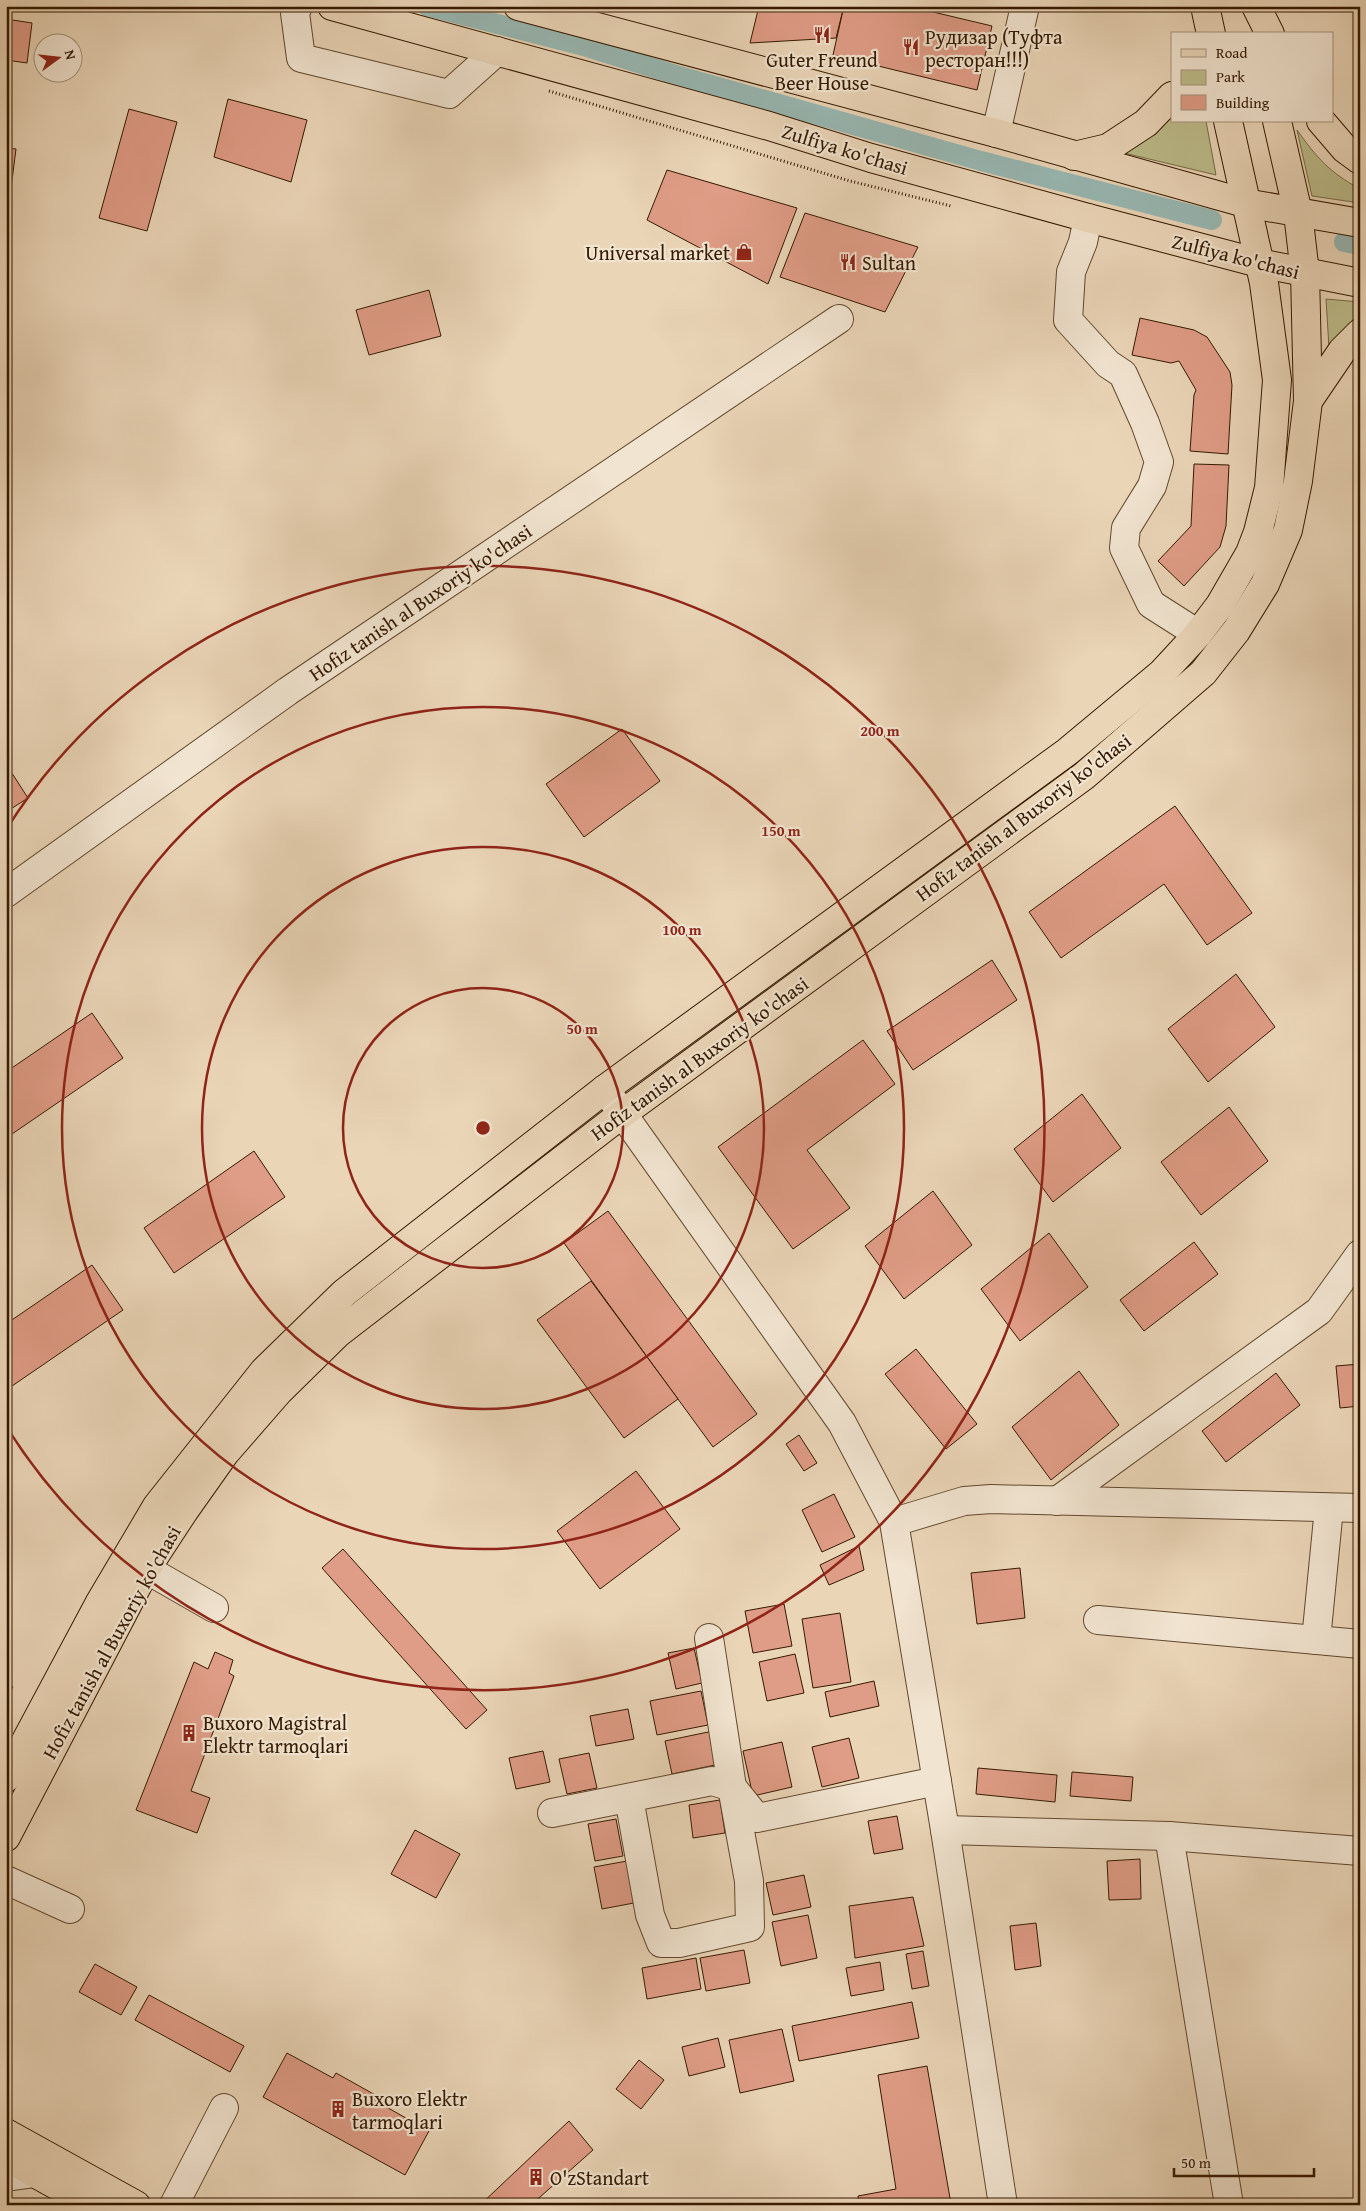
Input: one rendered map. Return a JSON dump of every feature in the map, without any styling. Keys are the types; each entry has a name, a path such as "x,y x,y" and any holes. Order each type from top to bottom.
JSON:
{"main road":[{"name":"Zulfiya ko'chasi","path":"332,6 769,126 872,158 1088,218 1259,263 1360,283"},
{"path":"518,6 996,133 1072,156 1245,203 1360,223"},
{"path":"1192,32 1196,6"},
{"path":"1205,6 1211,32"},
{"path":"1250,6 1256,32"},
{"path":"1256,6 1269,32"},
{"path":"1072,156 1108,148 1146,123 1171,97"},
{"name":"Hofiz tanish al Buxoriy ko'chasi","path":"6,1778 99,1604 157,1506 264,1371 344,1293 605,1089 1067,752 1162,673 1198,634 1220,605 1250,553 1258,532 1269,488 1277,380 1264,283 1228,122"},
{"name":"Hofiz tanish al Buxoriy ko'chasi","path":"6,1837 146,1569 184,1511 225,1453 279,1391 337,1334 622,1114 1084,776 1203,673 1236,631 1266,584 1288,530 1298,481 1308,401 1305,273 1298,213 1277,122"},
{"path":"1322,122 1345,149 1360,160"},
{"path":"1308,401 1342,351 1360,333"},
{"path":"6,2133 136,2205"},
{"path":"6,2157 92,2205"}],"street":[{"path":"298,6 295,12 301,58 449,94 497,51"},
{"path":"996,133 1025,6"},
{"path":"1088,218 1083,242 1071,272 1068,320 1108,364 1123,374 1146,423 1159,462 1152,486 1126,528 1124,548 1151,604 1198,634"},
{"name":"Hofiz tanish al Buxoriy ko'chasi","path":"6,893 288,691 839,319"},
{"path":"605,1089 842,1424 894,1522 945,1830 1003,2205"},
{"path":"1056,1501 1318,1311 1360,1254"},
{"path":"894,1522 964,1501 991,1499 1360,1508"},
{"path":"1316,1640 1329,1508"},
{"path":"146,1569 214,1608"},
{"path":"1098,1620 1360,1644"},
{"path":"629,1798 650,1915 662,1943 679,1943 750,1927 750,1880 732,1787 709,1638"},
{"path":"552,1813 712,1781 732,1787 756,1818 937,1781"},
{"path":"945,1830 1169,1836 1360,1851"},
{"path":"1169,1836 1229,2205"},
{"path":"6,1880 70,1909"},
{"path":"174,2205 224,2108"},
{"path":"6,2177 35,2173"}],"green space":[{"path":"1171,111 1171,122 1206,122 1216,175 1124,153"},
{"path":"1297,130 1324,164 1340,177 1360,189 1360,203 1312,196"},
{"path":"1326,299 1360,302 1360,317 1348,325 1329,348"}],"building":[{"path":"759,6 844,6 836,38 750,43"},
{"name":"Рудизар (Туфта ресторан!!!)","path":"844,6 908,6 992,26 977,90 833,55"},
{"path":"6,19 32,23 27,63 6,60"},
{"path":"228,99 307,120 291,182 214,157"},
{"path":"129,109 177,122 147,231 99,218"},
{"path":"6,148 16,149 7,219 6,219"},
{"name":"Universal market","path":"667,170 797,208 768,284 647,220"},
{"name":"Sultan","path":"805,213 918,247 885,312 780,277"},
{"path":"429,290 441,336 369,355 356,310"},
{"path":"1140,318 1194,330 1207,337 1230,372 1232,385 1228,454 1190,451 1194,395 1196,390 1179,361 1171,363 1132,355"},
{"path":"1194,464 1229,465 1226,526 1220,547 1184,586 1158,561 1191,526"},
{"path":"622,729 660,781 584,837 546,784"},
{"path":"6,764 28,798 6,812"},
{"path":"1175,806 1252,913 1207,945 1164,884 1061,958 1029,912"},
{"path":"992,960 1017,1000 913,1070 887,1031"},
{"path":"1236,974 1275,1027 1208,1082 1168,1029"},
{"path":"92,1013 123,1058 12,1134 6,1125 6,1072"},
{"path":"863,1040 895,1084 807,1150 850,1208 793,1249 718,1147"},
{"path":"1082,1094 1121,1148 1053,1202 1014,1149"},
{"path":"1229,1107 1268,1161 1201,1215 1161,1162"},
{"path":"254,1151 285,1197 174,1273 144,1228"},
{"path":"933,1191 972,1245 904,1299 865,1246"},
{"path":"608,1211 757,1414 713,1447 564,1243"},
{"path":"1049,1233 1088,1287 1020,1341 981,1289"},
{"path":"1194,1242 1218,1274 1144,1331 1120,1300"},
{"path":"92,1265 123,1310 12,1386 6,1379 6,1324"},
{"path":"591,1281 678,1399 624,1438 537,1320"},
{"path":"916,1349 977,1424 946,1449 885,1374"},
{"path":"1360,1364 1360,1406 1340,1408 1336,1366"},
{"path":"1079,1371 1119,1425 1051,1480 1012,1427"},
{"path":"1276,1373 1300,1405 1226,1462 1202,1431"},
{"path":"799,1435 817,1463 804,1471 786,1444"},
{"path":"636,1471 680,1529 600,1589 557,1531"},
{"path":"834,1494 855,1537 822,1552 802,1510"},
{"path":"859,1546 864,1570 829,1585 820,1565"},
{"path":"343,1549 487,1710 466,1729 322,1568"},
{"path":"1020,1568 1025,1618 977,1624 971,1573"},
{"path":"784,1604 792,1646 753,1653 745,1611"},
{"path":"840,1613 851,1682 813,1688 802,1619"},
{"path":"694,1648 702,1683 676,1689 668,1653"},
{"name":"Buxoro Magistral Elektr tarmoqlari","path":"215,1652 233,1660 229,1673 234,1676 191,1791 210,1798 197,1833 136,1810 194,1662 208,1669"},
{"path":"795,1654 804,1693 767,1701 759,1662"},
{"path":"874,1681 879,1706 830,1717 825,1692"},
{"path":"6,1683 13,1687 6,1698"},
{"path":"701,1691 708,1725 657,1735 650,1701"},
{"path":"628,1709 634,1739 596,1746 590,1716"},
{"path":"713,1731 720,1764 672,1774 665,1741"},
{"path":"849,1738 859,1778 822,1787 812,1747"},
{"path":"782,1742 792,1787 753,1796 743,1751"},
{"path":"543,1751 550,1782 516,1789 509,1758"},
{"path":"589,1753 597,1788 567,1794 559,1759"},
{"path":"978,1768 1057,1775 1055,1802 976,1794"},
{"path":"1072,1772 1133,1777 1131,1801 1070,1796"},
{"path":"720,1800 725,1833 693,1838 689,1805"},
{"path":"897,1816 903,1849 874,1854 868,1821"},
{"path":"616,1819 623,1856 595,1861 588,1824"},
{"path":"415,1830 460,1854 436,1898 391,1874"},
{"path":"1140,1859 1141,1899 1109,1900 1107,1861"},
{"path":"627,1861 634,1903 602,1909 594,1867"},
{"path":"804,1875 811,1907 773,1915 766,1883"},
{"path":"913,1897 924,1946 855,1958 849,1906"},
{"path":"808,1915 817,1958 781,1966 772,1922"},
{"path":"1036,1923 1041,1966 1015,1970 1010,1926"},
{"path":"744,1950 750,1983 706,1991 700,1958"},
{"path":"923,1951 929,1986 912,1989 906,1954"},
{"path":"696,1958 701,1989 647,1999 642,1968"},
{"path":"880,1962 884,1990 851,1996 846,1968"},
{"path":"95,1964 137,1987 121,2015 79,1992"},
{"path":"149,1995 244,2046 230,2072 135,2020"},
{"path":"912,2002 919,2038 799,2061 792,2026"},
{"path":"782,2029 794,2081 740,2093 729,2040"},
{"path":"718,2038 725,2067 689,2076 682,2047"},
{"name":"Buxoro Elektr tarmoqlari","path":"287,2053 333,2078 336,2073 377,2096 374,2100 429,2131 405,2175 263,2097"},
{"path":"639,2060 664,2080 641,2109 616,2089"},
{"path":"927,2066 951,2204 859,2205 858,2196 896,2189 878,2075"},
{"name":"O'zStandart","path":"569,2121 593,2150 531,2205 480,2205"}],"waterway":[{"path":"427,6 584,46 676,75 981,161 1212,220"},
{"path":"1344,242 1360,245"}],"place":[{"name":"Guter Freund Beer House","path":"822,35"},
{"name":"Рудизар (Туфта ресторан!!!)","path":"911,47"},
{"name":"Universal market","path":"744,252"},
{"name":"Sultan","path":"848,262"},
{"name":"Buxoro Magistral Elektr tarmoqlari","path":"189,1733"},
{"name":"Buxoro Elektr tarmoqlari","path":"338,2109"},
{"name":"O'zStandart","path":"536,2177"}]}
